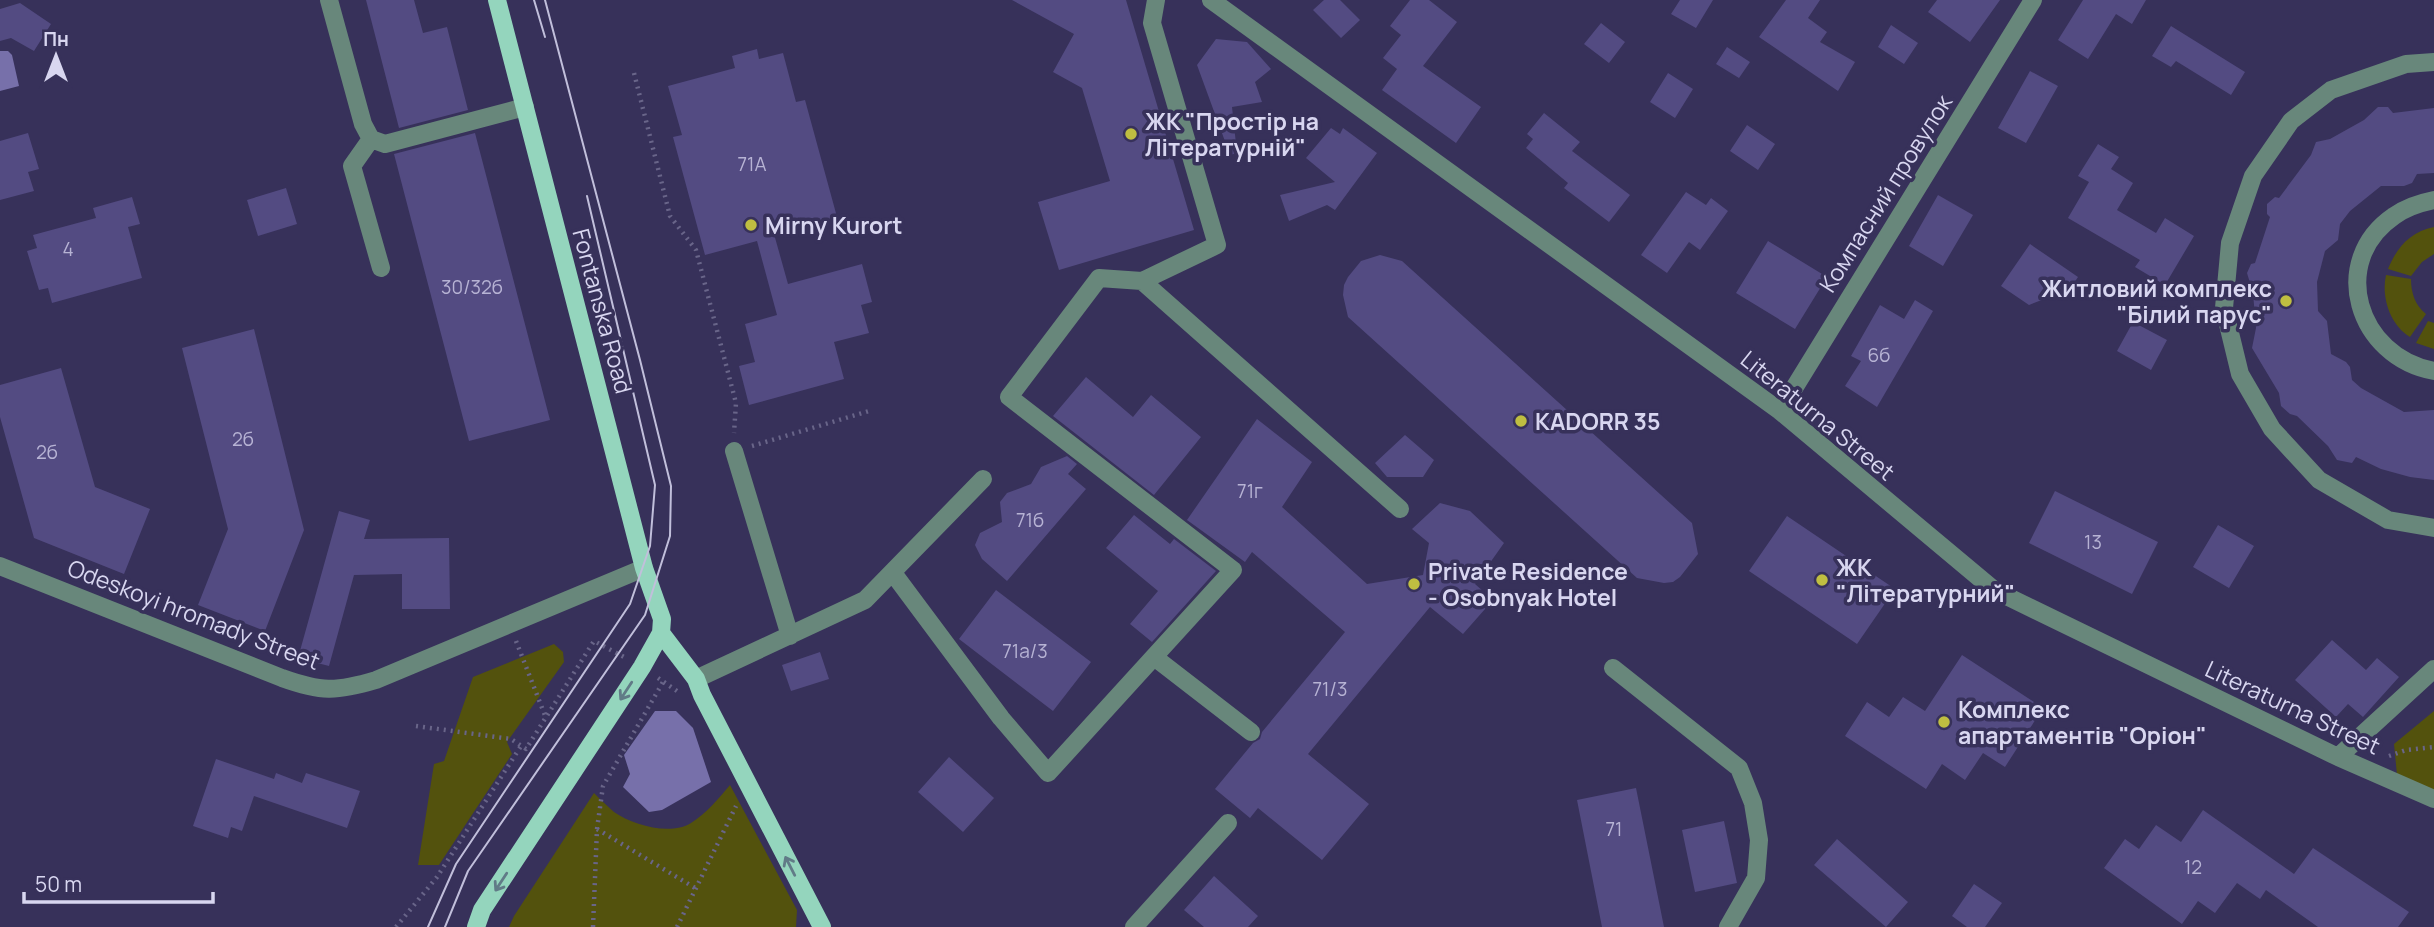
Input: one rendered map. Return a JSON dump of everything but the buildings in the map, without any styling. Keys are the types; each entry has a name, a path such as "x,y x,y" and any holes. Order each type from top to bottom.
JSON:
{"main road":[{"name":"Fontanska Road","path":"497,0 644,568 662,619 661,633 696,679 822,927"},
{"path":"476,927 482,910 642,667 661,633"}],"street":[{"path":"329,0 363,124 371,139 385,144 525,107"},
{"path":"893,573 1001,718 1048,773 1233,570 1009,397 1099,278 1142,281 1217,245 1152,23 1156,0"},
{"name":"Literaturna Street","path":"1210,0 1780,411 1994,590 2338,758 2434,799"},
{"name":"Компасний провулок","path":"1780,411 2033,0"},
{"path":"2434,62 2406,64 2332,90 2291,121 2253,176 2230,243 2224,308 2240,374 2272,429 2319,480 2388,520 2434,528"},
{"path":"371,139 352,166 382,268"},
{"path":"2434,200 2413,205 2392,216 2376,232 2361,263 2358,297 2365,319 2377,340 2395,357 2417,368 2434,371"},
{"path":"1142,281 1400,509"},
{"path":"734,451 790,636"},
{"path":"696,679 865,600 983,479"},
{"name":"Odeskoyi hromady Street","path":"0,566 313,689 345,689 376,680 644,568"},
{"path":"1154,657 1251,732"},
{"path":"1613,668 1739,768 1753,803 1759,840 1756,878 1728,927"},
{"path":"2338,758 2434,669"},
{"path":"1134,927 1228,823"}],"path":[{"path":"634,73 670,216 696,250 736,403 734,451 869,411"},
{"path":"510,624 546,718"},
{"path":"416,726 511,739 526,749 594,641 642,667 678,692"},
{"path":"593,927 597,829 603,786 664,682"},
{"path":"396,927 437,877 521,746"},
{"path":"2359,766 2406,750 2434,747"},
{"path":"677,927 741,798"},
{"path":"597,829 695,888"}],"shaded area":[{"path":"0,51 8,51 12,55 19,86 0,91"},
{"path":"2434,227 2434,254 2422,262 2411,276 2388,269 2405,242"},
{"path":"2386,275 2411,279 2414,298 2426,314 2410,337 2392,318 2386,301"},
{"path":"2428,321 2434,323 2434,349 2416,343"},
{"path":"554,644 563,652 564,662 507,742 512,754 439,865 418,865 434,764 444,761 473,677"},
{"path":"655,711 676,711 693,728 711,782 662,810 649,812 623,787 630,774 624,755"},
{"path":"2434,711 2434,801 2398,785 2394,744"},
{"path":"730,785 797,910 796,927 509,927 594,793 614,812 631,821 673,829 697,819"}],"tram line":[{"path":"534,0 545,37"},
{"path":"445,927 468,871 645,615 670,536 671,486 545,0"},
{"path":"428,927 456,864 630,604 650,546 655,485 587,196"}],"place":[{"name":"ЖК \"Простір на Літературній\"","path":"1131,134"},
{"name":"Mirny Kurort","path":"751,225"},
{"name":"Житловий комплекс \"Білий парус\"","path":"2286,301"},
{"name":"KADORR 35","path":"1521,421"},
{"name":"ЖК \"Літературний\"","path":"1822,580"},
{"name":"Private Residence - Osobnyak Hotel","path":"1414,584"},
{"name":"Комплекс апартаментів \"Оріон\"","path":"1944,722"}]}
